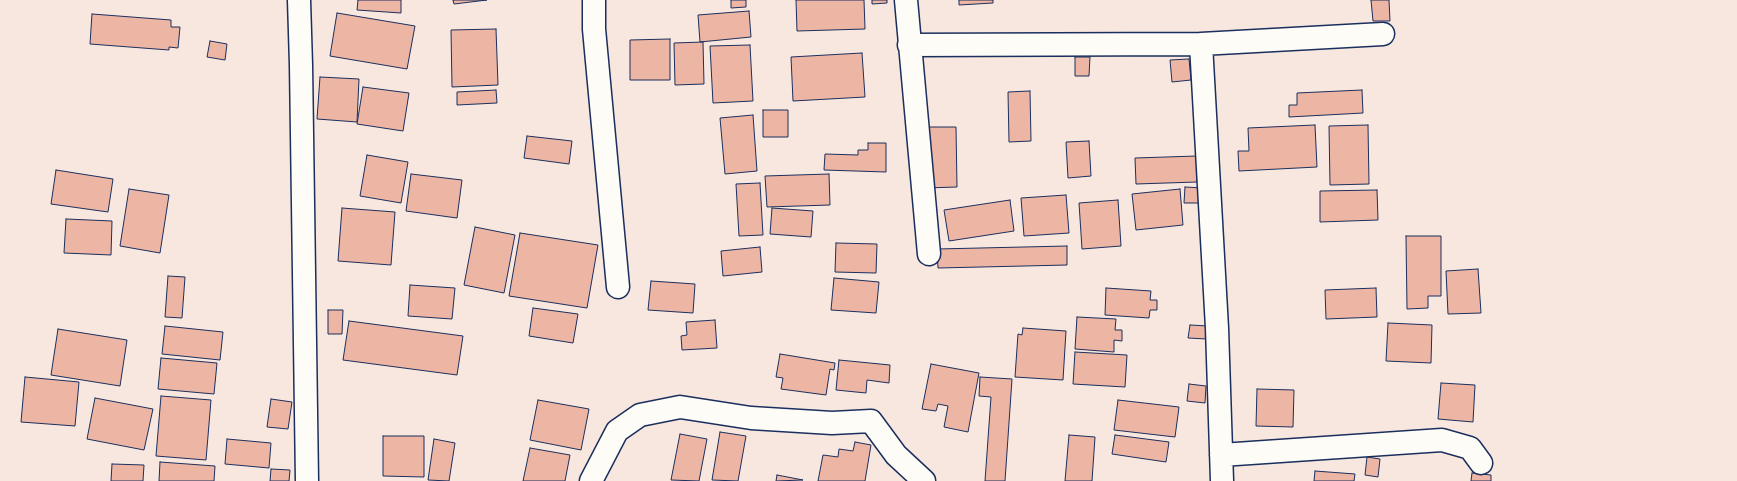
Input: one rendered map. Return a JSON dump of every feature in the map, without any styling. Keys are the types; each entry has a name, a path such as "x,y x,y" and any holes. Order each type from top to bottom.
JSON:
{"street":[{"path":"298,0 301,80 307,481"},
{"path":"594,0 594,29 618,287"},
{"path":"906,0 929,254"},
{"path":"909,45 1201,44 1383,34"},
{"path":"1201,44 1217,328 1222,481"},
{"path":"591,481 617,431 640,415 680,406 751,418 832,423 871,421 896,455 924,481"},
{"path":"1221,455 1442,440 1470,448 1481,463"}],"building":[{"path":"358,0 401,0 401,13 357,10"},
{"path":"453,0 487,0 454,4"},
{"path":"731,0 746,0 746,7 731,8"},
{"path":"796,0 864,0 865,29 797,31"},
{"path":"872,0 887,0 887,3 872,4"},
{"path":"959,0 993,0 993,3 959,5"},
{"path":"1371,0 1389,0 1390,21 1373,21"},
{"path":"749,11 751,37 700,42 698,15"},
{"path":"337,13 415,26 407,69 330,56"},
{"path":"92,14 171,20 171,27 180,27 178,48 169,47 169,50 90,44"},
{"path":"496,29 498,85 452,87 451,30"},
{"path":"670,39 670,80 630,80 630,40"},
{"path":"210,41 227,44 225,60 207,57"},
{"path":"703,42 704,84 675,85 674,43"},
{"path":"750,45 753,101 713,103 710,46"},
{"path":"862,53 865,97 793,101 791,57"},
{"path":"1075,57 1090,57 1089,76 1075,76"},
{"path":"1189,59 1191,80 1172,82 1170,60"},
{"path":"320,77 359,79 357,122 317,119"},
{"path":"363,87 409,93 403,131 357,124"},
{"path":"496,90 497,103 457,105 457,92"},
{"path":"1362,90 1363,113 1289,117 1289,105 1297,105 1297,93"},
{"path":"1030,91 1031,141 1009,142 1008,92"},
{"path":"763,110 788,110 788,137 763,137"},
{"path":"753,115 757,171 725,174 720,118"},
{"path":"1315,125 1317,167 1239,171 1238,151 1249,151 1248,128"},
{"path":"1368,125 1369,184 1330,185 1329,126"},
{"path":"924,127 956,127 957,187 925,188"},
{"path":"527,136 572,141 569,164 524,158"},
{"path":"1089,141 1091,176 1068,178 1066,142"},
{"path":"868,143 886,143 886,172 824,170 825,154 858,155 858,150 868,150"},
{"path":"367,155 408,162 401,203 360,196"},
{"path":"1197,156 1197,182 1136,184 1135,158"},
{"path":"56,170 113,179 108,212 51,204"},
{"path":"411,174 462,180 457,218 406,211"},
{"path":"829,174 830,205 767,207 765,176"},
{"path":"760,183 763,235 739,236 736,184"},
{"path":"1185,187 1203,188 1203,203 1184,203"},
{"path":"129,189 169,195 160,253 120,246"},
{"path":"1180,189 1183,225 1136,230 1132,194"},
{"path":"1377,190 1378,220 1320,222 1320,191"},
{"path":"1066,195 1069,233 1024,236 1021,198"},
{"path":"1010,200 1014,231 949,241 944,210"},
{"path":"1118,200 1121,246 1082,249 1079,203"},
{"path":"342,208 395,212 391,265 338,261"},
{"path":"772,208 813,211 811,237 770,234"},
{"path":"66,219 112,221 111,255 64,253"},
{"path":"475,227 515,235 504,293 464,285"},
{"path":"520,233 598,245 587,308 509,296"},
{"path":"1406,236 1441,236 1441,296 1428,296 1428,308 1407,309"},
{"path":"836,243 877,244 876,273 835,272"},
{"path":"1067,246 1067,265 938,268 937,249"},
{"path":"760,247 762,272 723,276 721,251"},
{"path":"1478,269 1481,313 1448,314 1446,271"},
{"path":"168,276 185,277 182,318 165,317"},
{"path":"834,278 879,282 876,313 831,310"},
{"path":"651,281 695,284 693,313 648,310"},
{"path":"410,285 455,288 452,319 408,316"},
{"path":"1106,288 1151,291 1150,300 1157,300 1157,310 1150,310 1149,318 1105,315"},
{"path":"1376,288 1377,317 1326,319 1325,290"},
{"path":"533,308 578,314 573,343 529,336"},
{"path":"328,310 343,310 342,334 328,334"},
{"path":"1077,317 1116,319 1115,330 1122,330 1122,341 1114,340 1114,352 1075,349"},
{"path":"715,320 717,348 682,350 681,336 687,335 686,322"},
{"path":"349,321 463,336 457,375 343,360"},
{"path":"1388,323 1432,325 1431,363 1386,361"},
{"path":"1190,325 1208,326 1207,339 1188,338"},
{"path":"165,326 223,332 220,360 162,354"},
{"path":"1023,328 1066,331 1063,380 1015,377 1018,334 1022,335"},
{"path":"58,329 127,340 120,386 51,375"},
{"path":"1075,352 1127,355 1125,387 1073,384"},
{"path":"780,354 835,363 834,370 830,369 826,395 781,389 783,378 776,377"},
{"path":"161,358 217,363 214,394 158,389"},
{"path":"839,360 890,365 889,383 867,380 866,393 836,390"},
{"path":"931,364 979,373 968,432 944,427 948,406 938,404 936,411 922,409"},
{"path":"25,377 79,382 75,426 21,422"},
{"path":"980,377 1012,379 1005,481 985,481 991,397 979,396"},
{"path":"1441,383 1475,385 1473,422 1438,419"},
{"path":"1189,384 1206,386 1205,403 1187,401"},
{"path":"1257,389 1294,390 1293,427 1256,426"},
{"path":"161,396 211,400 206,460 156,456"},
{"path":"95,398 153,409 144,450 87,439"},
{"path":"271,399 292,402 288,429 267,427"},
{"path":"538,400 589,409 581,450 530,440"},
{"path":"1118,400 1179,407 1175,437 1114,430"},
{"path":"720,432 746,436 738,481 712,480"},
{"path":"680,434 707,439 699,481 671,480"},
{"path":"1069,435 1095,437 1092,481 1065,481"},
{"path":"1115,435 1169,442 1166,462 1112,454"},
{"path":"383,436 424,436 424,477 383,476"},
{"path":"227,439 271,443 269,468 225,464"},
{"path":"434,439 455,443 449,481 428,480"},
{"path":"855,442 871,445 865,481 818,481 823,455 838,457 839,449 853,451"},
{"path":"530,448 570,455 565,481 523,481"},
{"path":"1367,457 1380,459 1378,477 1365,475"},
{"path":"160,462 215,466 214,481 159,481"},
{"path":"112,464 144,465 143,481 111,481"},
{"path":"271,469 290,470 289,481 270,481"},
{"path":"1315,471 1355,474 1354,481 1314,481"},
{"path":"1472,473 1491,475 1491,481 1471,481"},
{"path":"777,475 803,480 776,481"}]}
